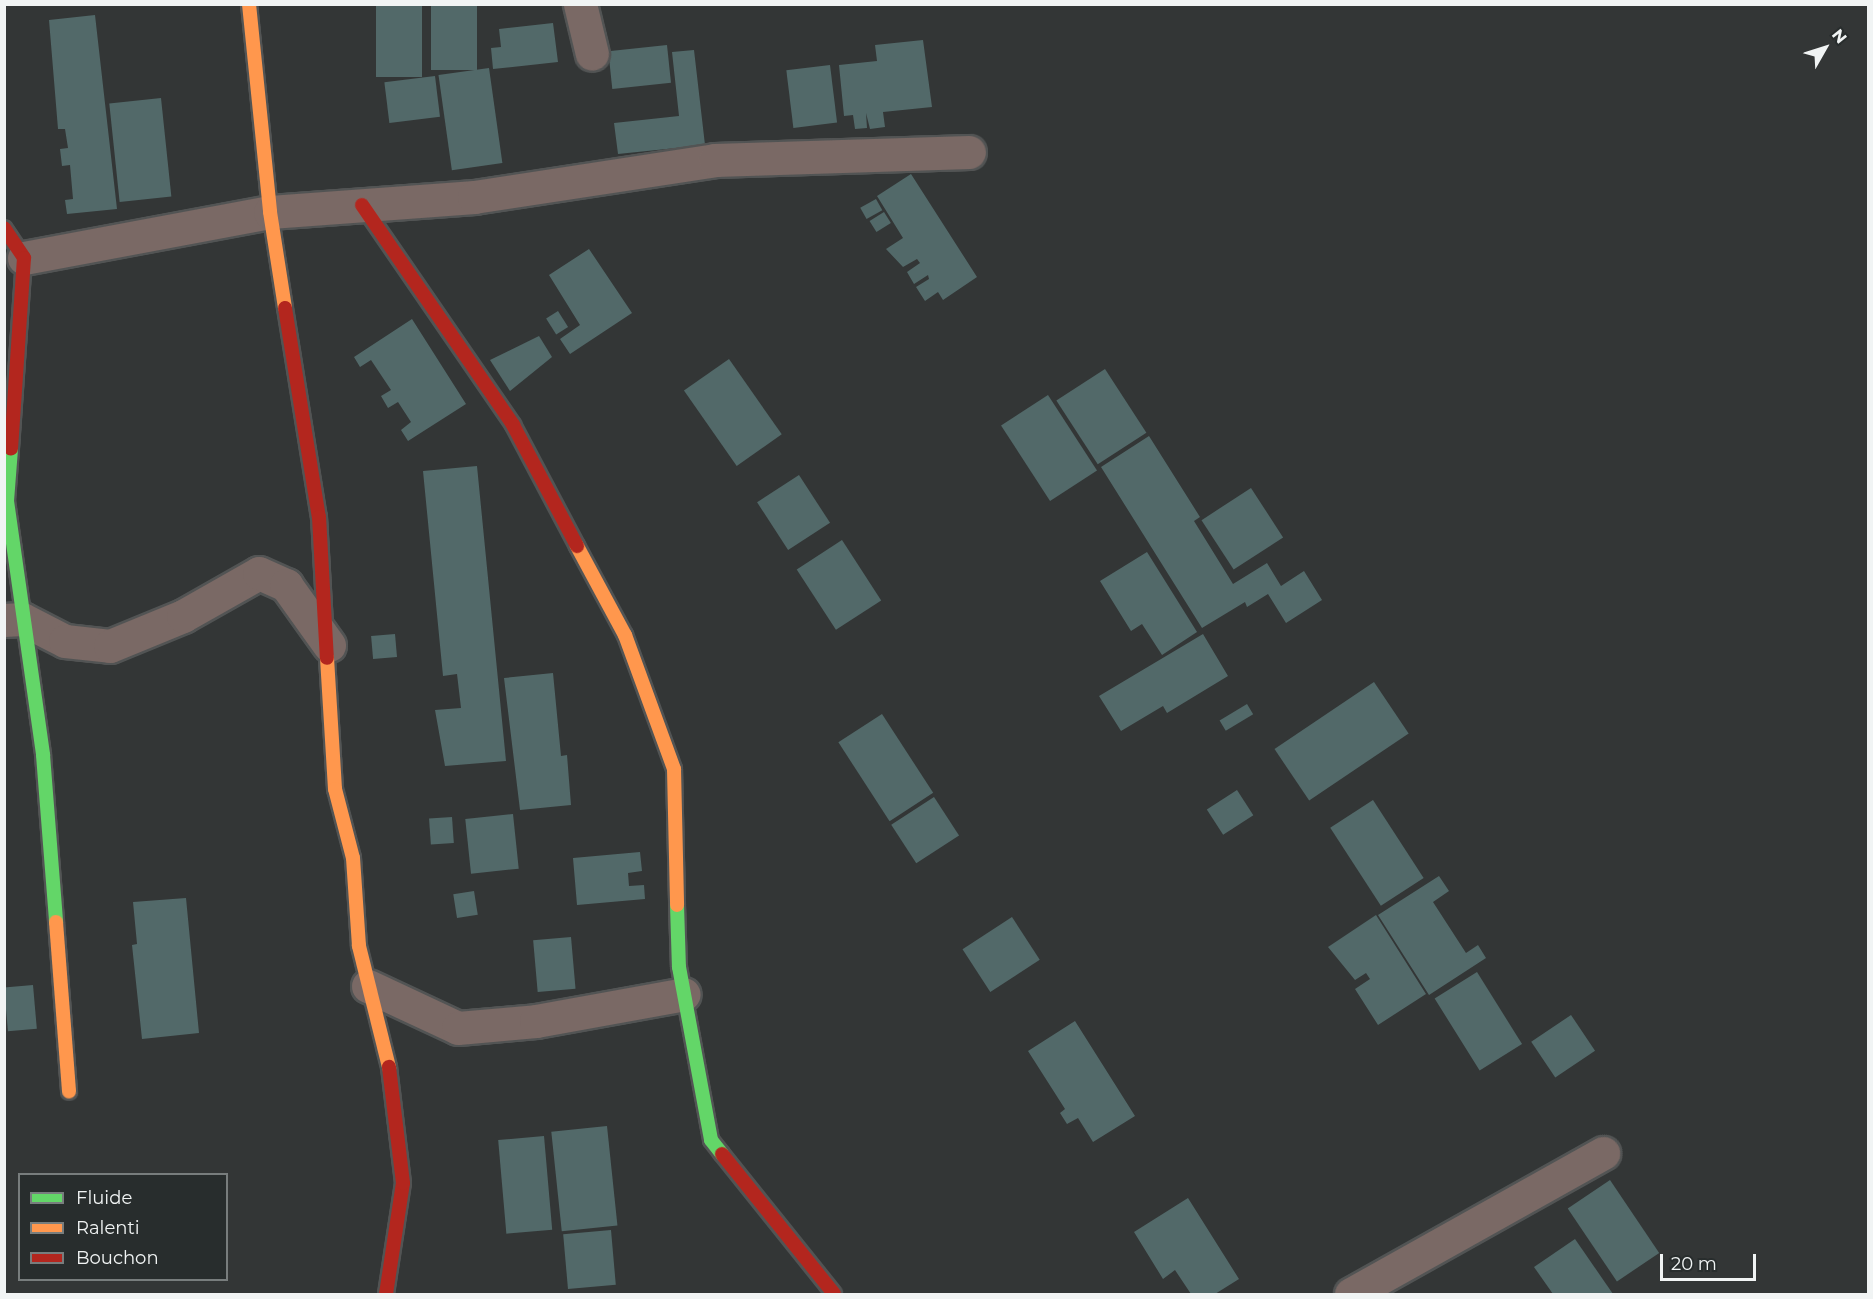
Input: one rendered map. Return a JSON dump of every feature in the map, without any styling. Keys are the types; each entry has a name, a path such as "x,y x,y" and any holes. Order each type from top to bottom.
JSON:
{"street":[{"path":"249,4 270,213 319,517 329,645 335,789 353,858 359,946 391,1077 403,1183 386,1294"},
{"path":"580,4 592,54"},
{"path":"24,258 270,213 474,196 715,160 969,152"},
{"path":"362,205 513,425 624,635 674,769 679,967 711,1140 834,1294"},
{"path":"4,228 24,258 7,501 13,619 43,755 69,1092"},
{"path":"13,619 65,641 110,646 183,616 259,573 286,585 329,645"},
{"path":"368,987 458,1028 536,1021 684,994"},
{"path":"1352,1294 1603,1153"}],"building":[{"path":"376,4 422,4 422,77 376,77"},
{"path":"431,4 477,4 477,70 431,70"},
{"path":"95,15 117,209 67,214 65,200 73,199 70,165 62,166 60,149 68,148 65,129 58,129 49,20"},
{"path":"553,23 558,62 493,69 491,48 501,47 499,29"},
{"path":"923,40 932,107 883,112 885,127 870,129 866,113 867,128 855,129 853,115 844,116 839,65 877,61 875,45"},
{"path":"667,45 671,83 612,89 608,51"},
{"path":"694,50 705,145 618,154 614,123 679,116 672,52"},
{"path":"830,65 837,123 793,128 786,70"},
{"path":"489,68 502,163 452,170 438,75"},
{"path":"435,76 440,117 389,123 384,82"},
{"path":"161,98 171,196 120,202 109,103"},
{"path":"911,174 977,277 943,300 938,292 925,301 916,287 929,279 928,275 914,284 907,272 920,263 917,259 903,267 886,249 903,238 877,196"},
{"path":"876,199 882,210 867,219 860,208"},
{"path":"884,212 891,223 876,232 870,221"},
{"path":"589,249 632,313 570,354 560,339 580,325 549,275"},
{"path":"558,311 568,327 556,335 546,318"},
{"path":"412,319 466,404 408,441 401,430 411,422 398,402 388,408 381,396 391,390 371,360 360,367 354,357"},
{"path":"539,336 552,357 510,391 490,360"},
{"path":"729,359 782,434 737,466 684,391"},
{"path":"1105,369 1146,433 1098,464 1056,401"},
{"path":"1048,395 1097,470 1050,501 1001,425"},
{"path":"1149,436 1200,517 1194,521 1233,584 1267,563 1281,586 1304,571 1322,600 1286,623 1268,594 1247,607 1245,602 1202,628 1101,467"},
{"path":"477,466 506,761 445,766 435,710 461,708 457,674 443,676 423,471"},
{"path":"799,475 830,523 788,550 757,502"},
{"path":"1251,488 1283,537 1234,570 1202,520"},
{"path":"842,540 881,600 836,630 797,569"},
{"path":"1147,552 1197,632 1162,655 1142,624 1131,631 1100,581"},
{"path":"395,634 397,657 373,659 371,636"},
{"path":"1203,634 1228,676 1167,713 1163,706 1121,731 1099,696"},
{"path":"553,673 561,756 567,755 571,805 520,810 504,678"},
{"path":"1374,682 1409,733 1309,801 1275,749"},
{"path":"1247,704 1253,714 1226,731 1220,720"},
{"path":"882,714 933,793 890,821 838,742"},
{"path":"1237,790 1253,815 1223,835 1207,810"},
{"path":"934,797 959,836 916,863 891,825"},
{"path":"1373,800 1424,878 1381,906 1330,828"},
{"path":"513,814 519,869 471,874 465,819"},
{"path":"452,817 454,843 431,845 429,819"},
{"path":"640,852 642,871 628,873 629,886 644,885 645,899 577,905 573,858"},
{"path":"1439,876 1449,891 1433,902 1466,953 1478,945 1486,958 1429,995 1378,915"},
{"path":"474,891 478,915 457,918 453,894"},
{"path":"186,898 199,1033 142,1039 132,945 137,944 133,902"},
{"path":"1376,915 1426,994 1378,1025 1355,989 1370,979 1366,973 1355,980 1328,947"},
{"path":"1012,917 1040,960 990,992 963,949"},
{"path":"571,937 576,989 538,992 533,940"},
{"path":"1477,972 1522,1044 1480,1071 1435,998"},
{"path":"33,985 37,1029 8,1031 4,988"},
{"path":"1571,1015 1595,1051 1555,1077 1531,1042"},
{"path":"1075,1021 1135,1116 1093,1142 1078,1118 1067,1124 1060,1113 1065,1109 1028,1051"},
{"path":"607,1126 617,1225 562,1231 551,1132"},
{"path":"544,1136 552,1230 506,1234 498,1140"},
{"path":"1610,1180 1659,1253 1617,1281 1568,1209"},
{"path":"1188,1198 1239,1279 1215,1294 1191,1294 1175,1270 1163,1279 1134,1232"},
{"path":"611,1230 616,1285 568,1289 563,1234"},
{"path":"1575,1239 1613,1294 1553,1294 1534,1267"}],"traffic: fast":[{"path":"11,449 7,501 43,755 56,922"},
{"path":"677,905 679,967 711,1140 722,1154"}],"traffic: slow":[{"path":"249,4 270,212 285,308"},
{"path":"577,546 625,635 674,769 677,905"},
{"path":"327,658 335,789 353,858 359,946 389,1067"},
{"path":"56,922 69,1092"}],"traffic: jam":[{"path":"362,205 513,425 577,546"},
{"path":"4,228 24,258 11,449"},
{"path":"285,308 319,517 327,658"},
{"path":"386,1294 403,1183 389,1067"},
{"path":"722,1154 834,1294"}]}
